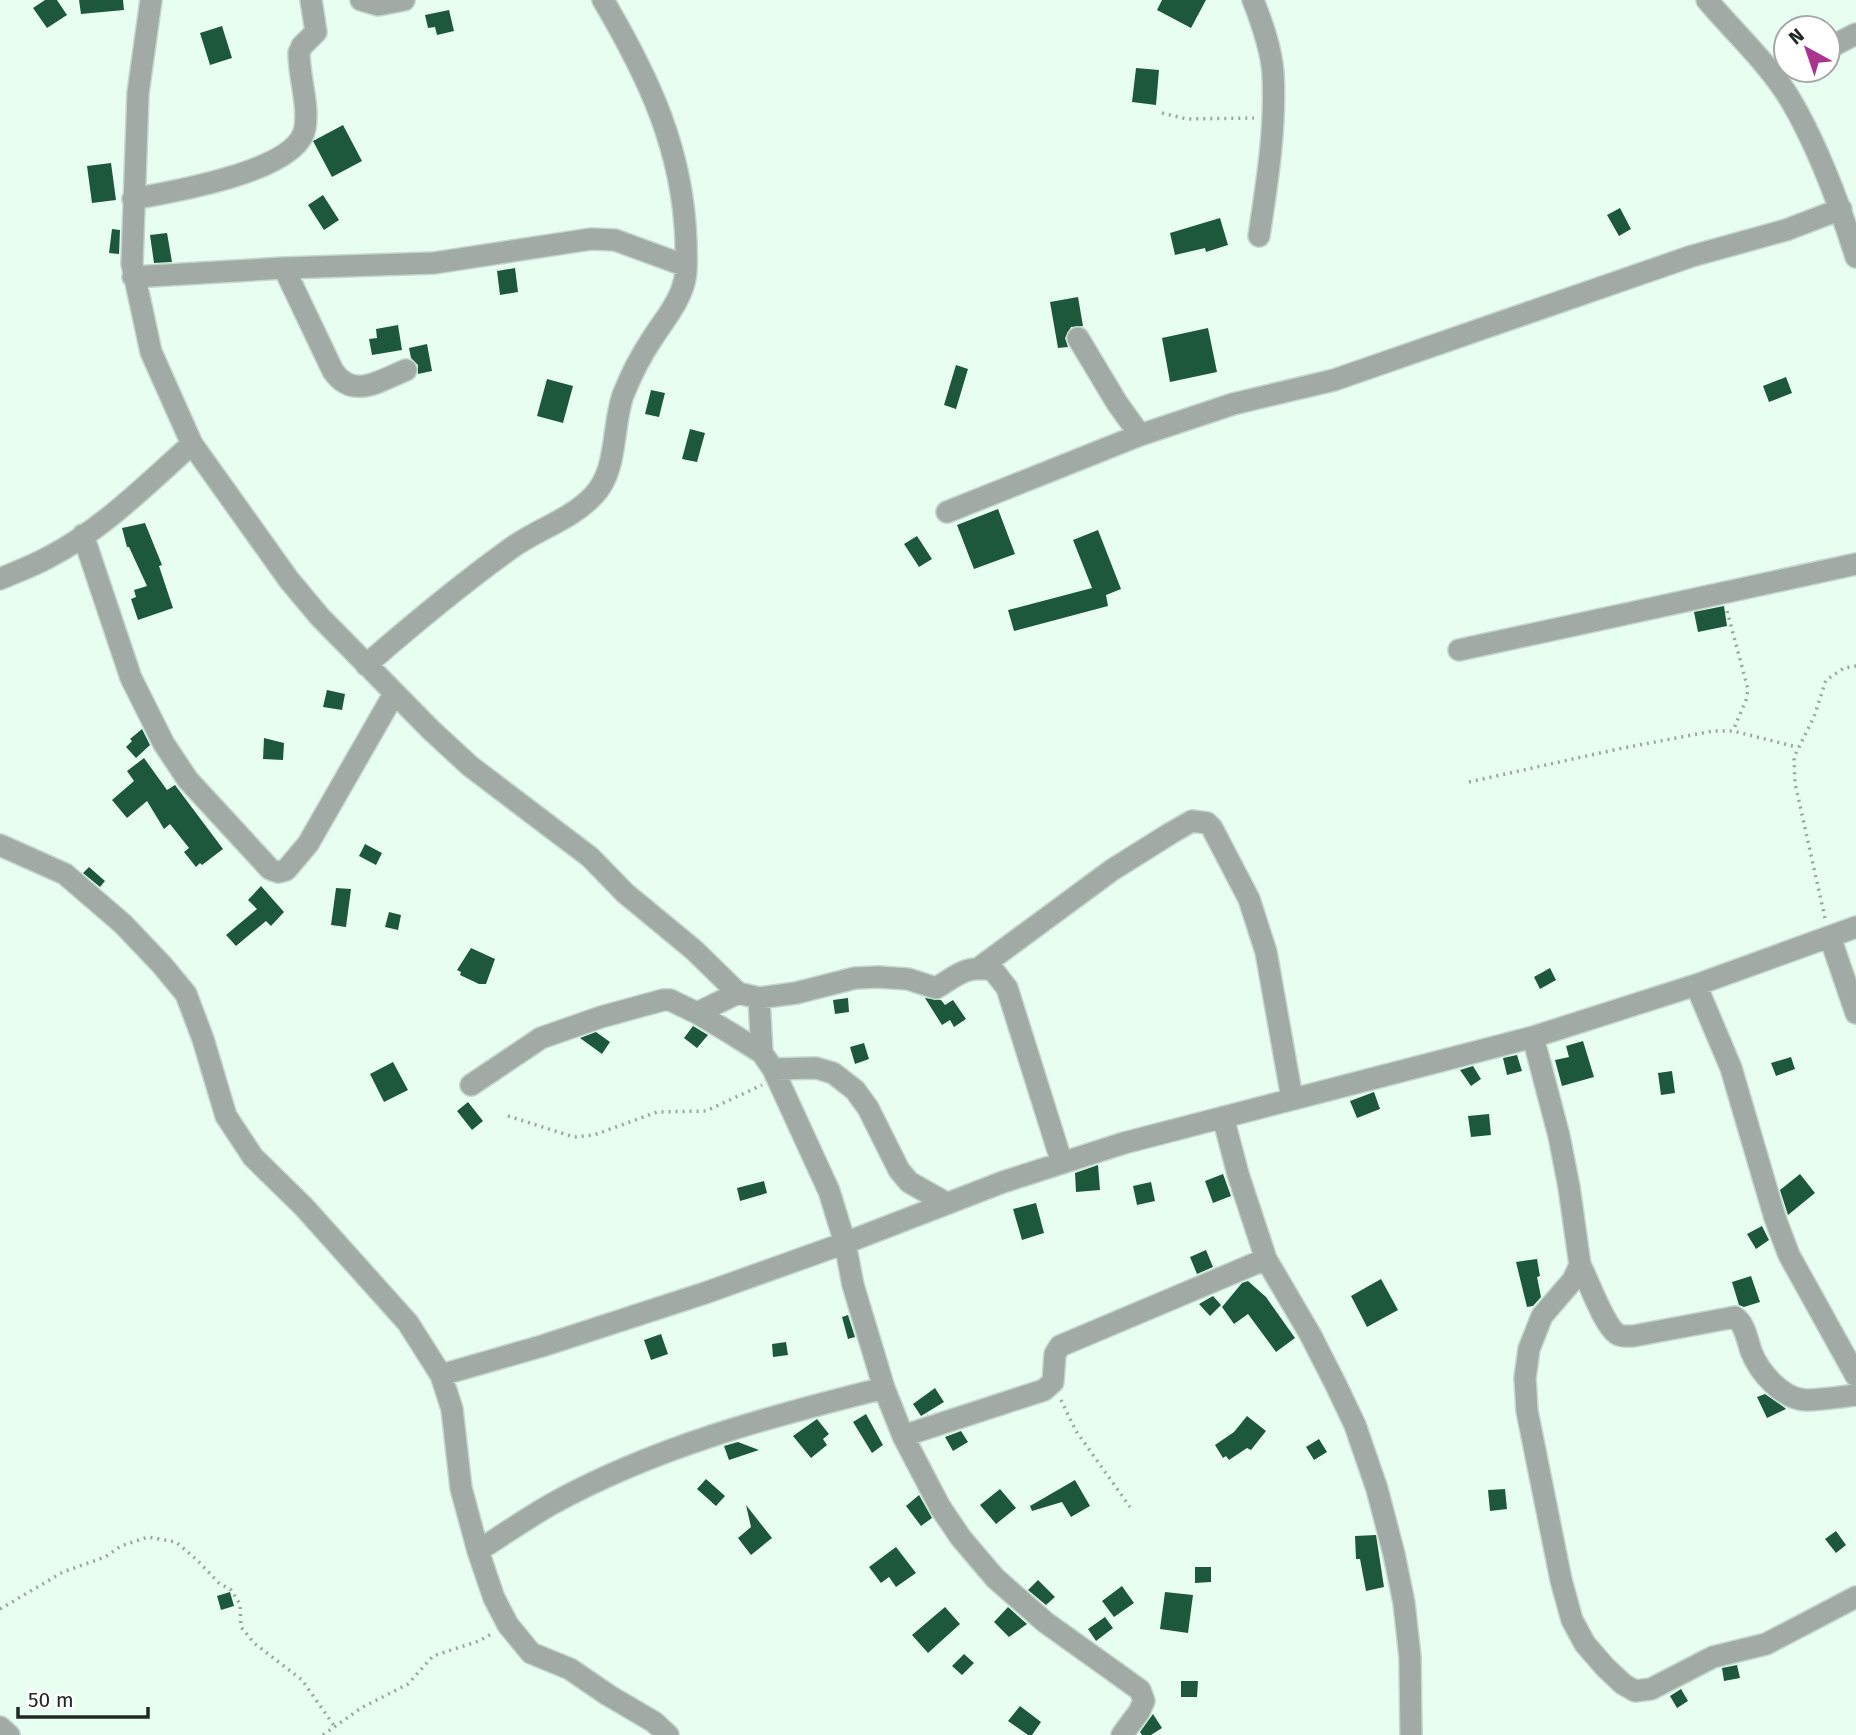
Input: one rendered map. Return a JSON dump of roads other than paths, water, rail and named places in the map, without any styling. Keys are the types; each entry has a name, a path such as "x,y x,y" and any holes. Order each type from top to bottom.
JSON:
{"street":[{"path":"151,0 138,93 133,199 133,277 151,352 192,444 289,580 394,694 470,766 590,857 625,893 694,950 738,993 759,998 796,993 855,978 878,977 908,979 936,988 963,971 979,968 993,970 1007,988 1062,1163"},
{"path":"133,199 204,185 250,171 278,159 296,144 305,131 299,53 316,32 311,0"},
{"path":"361,0 377,5 404,0"},
{"path":"366,665 512,547 564,518 597,493 606,477 622,398 635,365 681,293 686,266 685,225 678,174 666,124 646,77 604,0"},
{"path":"1253,0 1271,59 1273,116 1259,236"},
{"path":"1707,0 1772,65"},
{"path":"1784,84 1841,209 1856,257"},
{"path":"947,512 1140,435 1233,404 1334,380 1692,256 1786,230 1841,209"},
{"path":"133,277 434,263 591,239 615,240 686,266"},
{"path":"284,268 332,371 340,382 356,388 406,370"},
{"path":"1078,338 1140,435"},
{"path":"0,579 50,557 83,535 112,514 192,444"},
{"path":"83,535 131,678 163,744 188,780 270,869 278,872 286,870 308,844 394,694"},
{"path":"1459,650 1856,564"},
{"path":"979,968 1112,870 1192,821 1207,823 1219,839 1249,899 1266,952 1292,1098"},
{"path":"0,845 65,874 122,924 162,965 186,995 203,1039 226,1116 253,1157 304,1207 408,1323 440,1375 452,1409 461,1488 494,1598 508,1625 531,1653 570,1670 654,1722 668,1735"},
{"path":"440,1375 542,1346 705,1293 845,1243 946,1203 1124,1143 1533,1037 1696,985 1856,927"},
{"path":"1830,937 1856,1013"},
{"path":"1696,985 1731,1068 1788,1255 1848,1346 1856,1376"},
{"path":"697,1013 738,993"},
{"path":"759,998 771,1067 829,1191 845,1243 853,1285 884,1388 903,1436 940,1507 961,1538 995,1577 1045,1622 1140,1690 1144,1700 1139,1712 1122,1735"},
{"path":"471,1085 541,1038 601,1017 670,1000 697,1013 771,1067 816,1068 833,1073 855,1090 868,1108 899,1170 909,1182 946,1203"},
{"path":"1533,1037 1559,1136 1580,1265 1615,1333 1633,1336 1735,1317 1741,1323 1755,1359 1764,1373 1783,1391 1804,1400 1856,1395"},
{"path":"1223,1117 1266,1259 1335,1383 1355,1425 1377,1489 1404,1604 1409,1657 1411,1735"},
{"path":"903,1436 1044,1390 1053,1382 1055,1354 1060,1346 1266,1259"},
{"path":"1580,1265 1573,1280 1542,1316 1529,1349 1525,1378 1527,1411 1562,1580 1572,1620 1592,1651 1623,1684 1635,1691 1651,1689 1713,1657 1766,1644 1856,1597"},
{"path":"478,1551 551,1505 624,1469 792,1411 884,1388"},
{"path":"0,1727 9,1735"}]}
